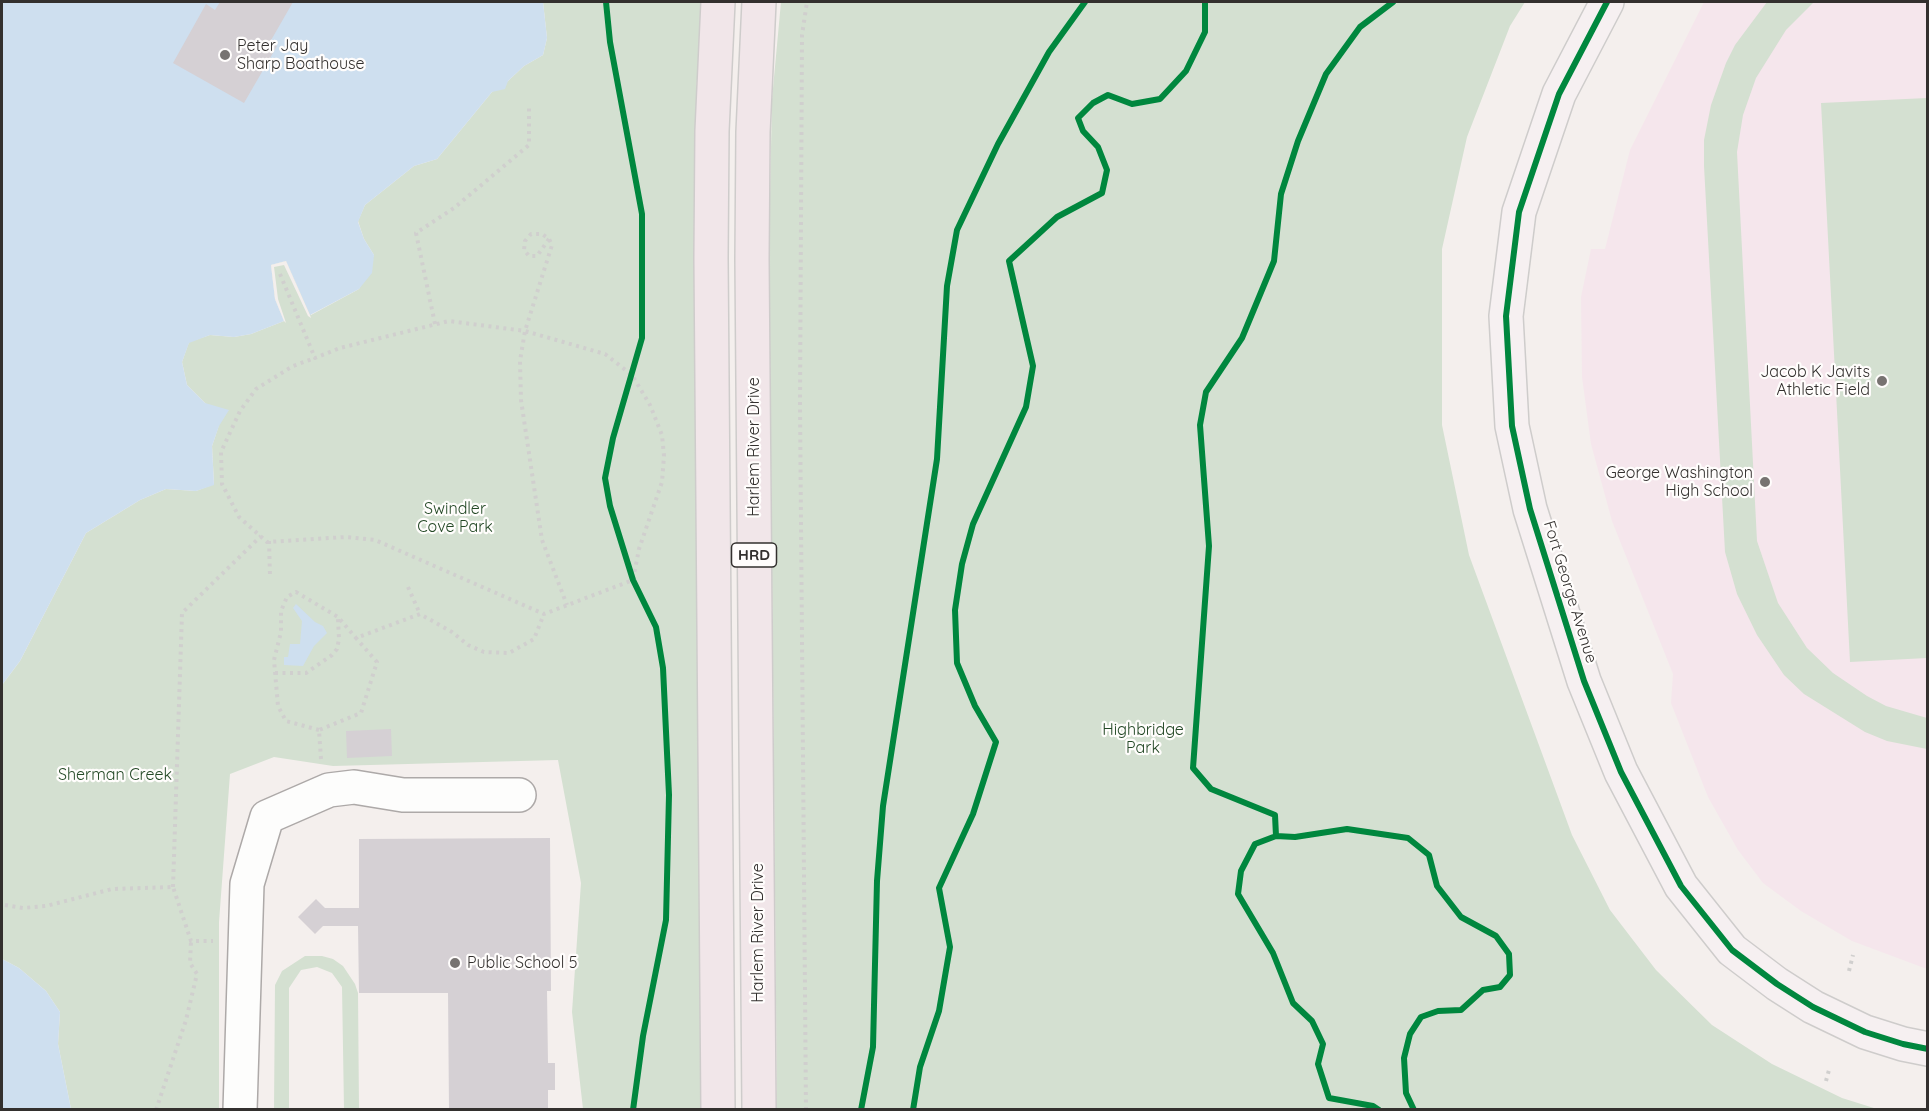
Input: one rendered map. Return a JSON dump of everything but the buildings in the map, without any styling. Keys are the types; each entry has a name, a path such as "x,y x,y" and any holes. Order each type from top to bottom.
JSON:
{"highway":[{"name":"HRD","path":"718,2 712,131 711,258 718,1110"},
{"name":"Harlem River Drive","path":"759,2 753,132 752,258 759,1110"}],"main road":[{"name":"Fort George Avenue","path":"1607,2 1559,94 1519,212 1506,316 1512,426 1530,509 1584,681 1604,732 1621,772 1682,886 1731,950 1777,984 1813,1007 1865,1032 1928,1049"}],"lane":[{"path":"240,1110 247,884 267,817 322,793 354,787 404,795 519,795"}],"path":[{"path":"806,1110 800,392 802,35 807,2"},
{"path":"861,1110 873,1047 877,880 883,806 937,459 947,286 957,230 998,144 1049,52 1085,2"},
{"path":"435,324 416,233 454,208 530,145 529,105"},
{"path":"549,239 537,256 530,256 524,250 525,241 531,234 542,234 549,239 552,245 525,331 520,361 525,436 543,540 567,605"},
{"path":"280,274 315,358"},
{"path":"448,321 525,331 605,354 632,375 658,425 664,456 662,482 639,549 633,580 544,614 375,540 346,537 269,541 238,517 222,484 221,452 240,411 256,389 293,366 340,348 448,321"},
{"path":"628,386 634,366"},
{"path":"156,1110 186,1020 197,974 190,963 191,941 173,887 182,613 261,536"},
{"path":"269,541 270,576"},
{"path":"626,559 637,588"},
{"path":"408,587 420,614 452,632 468,645 484,652 509,652 534,639 544,614"},
{"path":"296,592 338,617 377,662 361,713 319,730 286,721 278,706 274,660 281,632 281,611 287,597 296,592"},
{"path":"356,638 420,614"},
{"path":"275,673 306,673 332,655 339,639 338,617"},
{"path":"319,730 322,793"},
{"path":"5,905 23,908 46,906 112,889 173,887"},
{"path":"191,941 219,941"},
{"path":"1849,971 1853,955"},
{"path":"1826,1081 1829,1070"}],"shaded area":[{"name":"George Washington High School","path":"1704,2 1927,2 1927,969 1852,941 1801,911 1763,883 1738,850 1708,797 1671,703 1673,674 1612,521 1591,444 1582,377 1581,297 1591,249 1605,249 1630,150"}],"green space":[{"name":"Swindler Cove Park","path":"543,2 704,2 696,90 702,1109 583,1109 572,1012 581,883 558,760 333,766 274,757 230,774 219,922 219,1109 71,1109 58,1044 60,1012 46,991 19,968 2,959 2,685 20,661 86,533 140,500 166,489 196,491 214,484 212,446 219,425 205,403 187,385 182,362 189,342 210,335 234,337 251,334 284,321 275,299 271,265 286,261 311,315 359,289 374,255 364,239 358,221 365,205 414,166 437,159 492,92 524,66 543,55 547,38"},
{"name":"Highbridge Park","path":"781,2 1525,2 1510,26 1467,137 1442,249 1442,425 1469,555 1572,835 1610,910 1656,970 1712,1025 1772,1064 1842,1098 1877,1109 777,1109 769,244 772,99"},
{"path":"1767,2 1814,2 1786,30 1756,78 1743,115 1737,152 1757,541 1778,603 1807,648 1833,673 1867,696 1886,706 1927,718 1927,749 1887,741 1865,732 1804,694 1784,675 1757,635 1737,594 1725,552 1704,140 1711,105 1726,63 1735,45"},
{"name":"Jacob K Javits Athletic Field","path":"1927,98 1927,658 1850,662 1821,103"},
{"path":"305,956 322,956 333,959 343,966 355,984 358,993 359,1109 344,1109 342,987 332,973 317,967 301,970 289,988 289,1109 274,1109 275,985 282,971"}],"water":[{"path":"2,2 543,2 547,38 543,55 524,66 508,81 505,89 492,92 437,159 414,166 365,205 358,222 364,239 374,255 372,273 359,289 310,315 286,261 271,265 275,299 284,321 251,334 234,337 210,335 189,343 182,362 187,385 205,403 229,410 219,426 212,446 214,485 196,491 166,489 140,500 86,533 20,661 2,685"},
{"path":"296,604 315,622 323,626 327,633 314,646 303,666 284,665 284,657 288,657 290,644 300,644 302,621 293,608"},
{"path":"2,959 19,968 46,991 60,1012 58,1044 71,1109 2,1109"}],"pier":[{"path":"286,261 311,318 284,265 274,267 278,299 286,323 284,321 275,299 271,265"}],"cycle path":[{"path":"606,2 610,42 642,214 642,338 613,438 605,478 610,506 633,580 656,627 663,668 669,795 666,920 643,1036 633,1110"},
{"path":"861,1110 873,1047 877,881 883,806 937,459 947,286 957,230 998,144 1049,52 1085,2"},
{"path":"913,1110 920,1067 939,1011 950,947 939,888 973,814 996,742 975,706 957,663 955,610 962,564 973,524 1026,407 1033,366 1009,261 1057,217 1102,193 1107,170 1098,147 1083,131 1078,118 1093,103 1108,95 1132,104 1160,99 1186,71 1205,32 1205,2"},
{"path":"1276,836 1275,815 1211,789 1193,768 1209,546 1200,425 1206,392 1242,338 1274,261 1281,194 1298,141 1326,74 1360,27 1393,2"},
{"path":"1607,2 1559,94 1519,212 1506,316 1512,426 1530,509 1584,681 1621,772 1681,886 1732,950 1777,984 1813,1007 1865,1032 1928,1049"},
{"path":"1379,1110 1373,1106 1329,1098 1318,1064 1323,1044 1312,1021 1293,1003 1273,953 1238,894 1241,871 1255,844 1276,836 1295,837 1347,829 1408,838 1429,855 1437,886 1461,917 1496,936 1509,954 1510,975 1500,987 1483,990 1461,1010 1438,1011 1421,1017 1410,1034 1404,1058 1406,1093 1414,1110"}],"place":[{"name":"Peter Jay Sharp Boathouse","path":"225,55"},
{"name":"Jacob K Javits Athletic Field","path":"1882,381"},
{"name":"George Washington High School","path":"1765,482"},
{"name":"Public School 5","path":"455,963"}],"park label":[{"name":"Sherman Creek","path":"115,775"}]}
